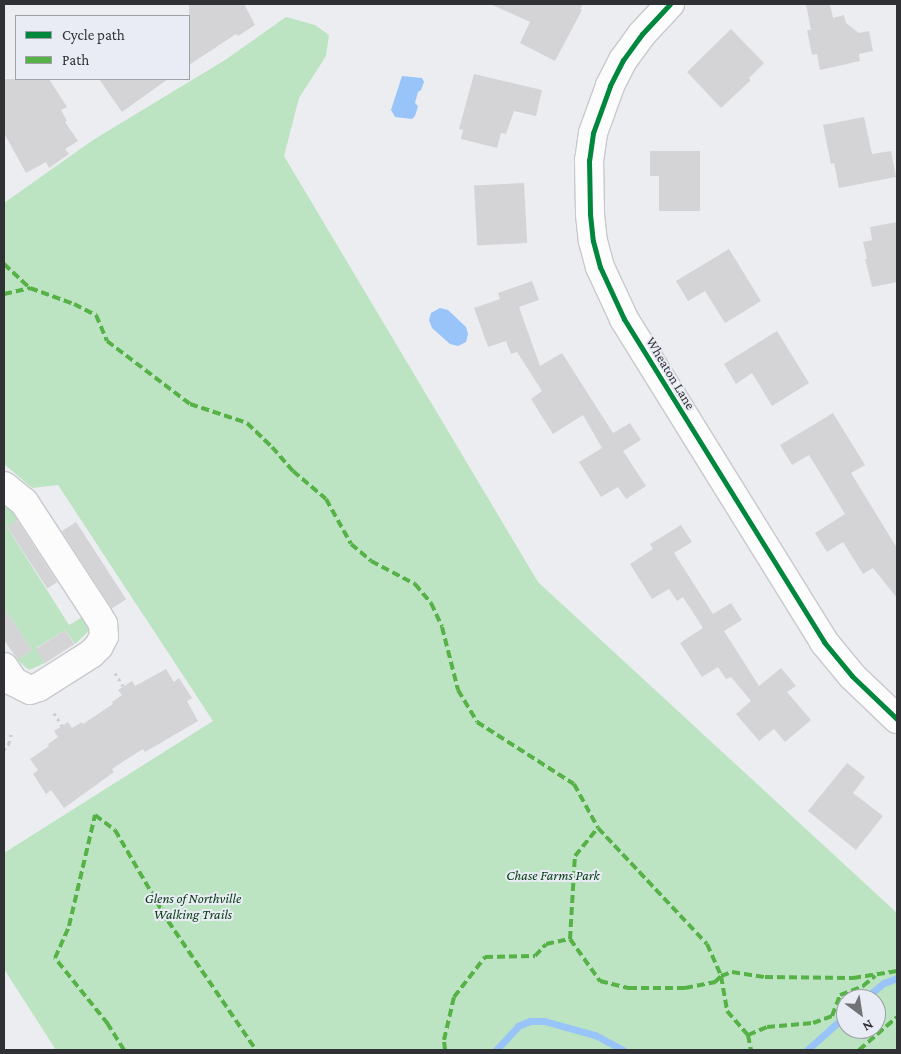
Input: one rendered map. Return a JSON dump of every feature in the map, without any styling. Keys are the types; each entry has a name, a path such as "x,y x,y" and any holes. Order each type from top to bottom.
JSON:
{"street":[{"name":"Wheaton Lane","path":"670,4 642,34 624,60 610,86 593,133 589,160 590,214 593,241 600,267 624,319 824,642 852,676 897,719"},
{"path":"4,486 16,494 27,506 98,614 103,624 104,636 99,646 91,654 39,687 30,690 14,682 4,667"}],"path":[{"path":"115,673 123,686"},
{"path":"54,713 62,726"},
{"path":"4,750 9,743 12,731"}],"green space":[{"name":"Chase Farms Park","path":"286,17 315,25 329,35 326,56 299,98 284,156 538,582 897,913 897,1050 56,1050 4,969 4,853 213,721 58,485 32,488 4,464 4,203 93,140 225,60"},
{"path":"4,500 23,516 7,527 69,625 86,615 90,630 75,644 65,630 36,648 45,663 29,670 17,660 32,650 4,608"}],"water":[{"path":"402,76 422,78 424,82 421,90 418,92 415,103 418,106 412,119 395,117 391,110"},
{"path":"440,308 448,310 466,327 468,334 466,342 458,346 450,344 432,328 429,320 431,313"}],"building":[{"path":"189,4 244,4 255,25 238,36 236,34 190,64"},
{"path":"490,4 583,4 580,9 582,10 555,61 520,43 530,22"},
{"path":"806,4 830,4 833,18 844,15 846,23 859,33 869,31 873,51 859,54 860,61 820,70 817,54 812,55 807,30 811,30"},
{"path":"731,29 764,63 749,78 751,80 721,108 687,72"},
{"path":"474,74 542,90 536,116 514,111 506,134 501,133 497,148 461,139 463,130 459,129"},
{"path":"4,79 50,80 67,107 61,110 67,121 65,122 78,141 65,149 69,154 49,168 46,162 26,173 4,133"},
{"path":"100,80 167,80 122,112"},
{"path":"864,117 872,154 891,151 896,177 839,188 834,163 831,164 823,125"},
{"path":"650,151 700,151 700,211 659,211 659,176 650,176"},
{"path":"524,183 527,243 477,246 474,186"},
{"path":"897,222 897,282 872,287 863,242 872,240 870,227"},
{"path":"729,249 761,301 725,323 705,291 688,301 676,281"},
{"path":"532,281 539,300 519,307 540,366 562,353 613,433 630,423 641,440 623,451 646,486 626,499 618,487 601,497 579,462 602,448 583,415 553,434 531,399 542,391 517,352 511,354 506,341 488,347 474,308 500,299 498,293"},
{"path":"777,331 809,383 772,406 752,373 736,384 724,364"},
{"path":"833,413 865,465 851,473 897,548 897,598 873,568 863,574 843,542 827,552 815,533 845,514 809,455 792,465 780,445"},
{"path":"17,520 57,582 47,589 7,527"},
{"path":"76,522 126,599 112,608 62,531"},
{"path":"681,525 692,542 674,553 713,614 731,603 742,620 724,631 759,686 781,668 796,686 787,692 811,720 785,742 774,729 759,741 736,714 751,701 731,677 726,679 718,667 702,677 680,643 703,628 683,597 677,601 669,589 652,599 630,564 653,549 650,544"},
{"path":"4,608 32,650 18,660 4,640"},
{"path":"65,630 74,644 45,663 36,649"},
{"path":"166,669 174,682 179,678 192,698 187,701 198,721 145,752 143,749 127,759 112,769 114,772 64,808 51,790 46,794 33,774 38,770 30,759 49,746 48,744 58,737 54,731 68,722 72,728 82,722 83,724 113,704 112,702 122,695 118,690 132,681 135,686"},
{"path":"847,763 865,777 853,793 883,816 856,850 808,811"}],"waterway":[{"path":"876,989 884,983 897,978"},
{"path":"496,1050 518,1026 530,1021 544,1021 595,1035 623,1050"},
{"path":"807,1050 836,1024"}],"marked path":[{"path":"4,264 30,288"},
{"path":"4,294 30,288 74,304 96,315 107,341 190,404 247,423 293,471 326,499 351,544 371,561 415,584 431,603 442,627 458,690 477,722 574,784 598,828 707,944 721,976 727,1011 748,1035 751,1050"},
{"path":"124,1050 108,1024 55,958 69,926 95,815 115,830 168,921 256,1050"},
{"path":"445,1050 444,1040 454,997 485,957 535,956 546,944 570,939 575,856 598,828"},
{"path":"570,939 600,981 629,988 685,988 715,982 721,976 732,972 765,977 853,978 897,971"},
{"path":"748,1035 767,1027 813,1023 832,1016 840,995 863,986 875,976"},
{"path":"859,1050 897,1017"}],"cycle path":[{"path":"670,4 642,34 623,60 610,86 593,133 589,160 590,214 593,241 600,267 624,319 824,642 852,676 897,719"}],"park label":[{"name":"Glens of Northville Walking Trails","path":"193,906"}]}
